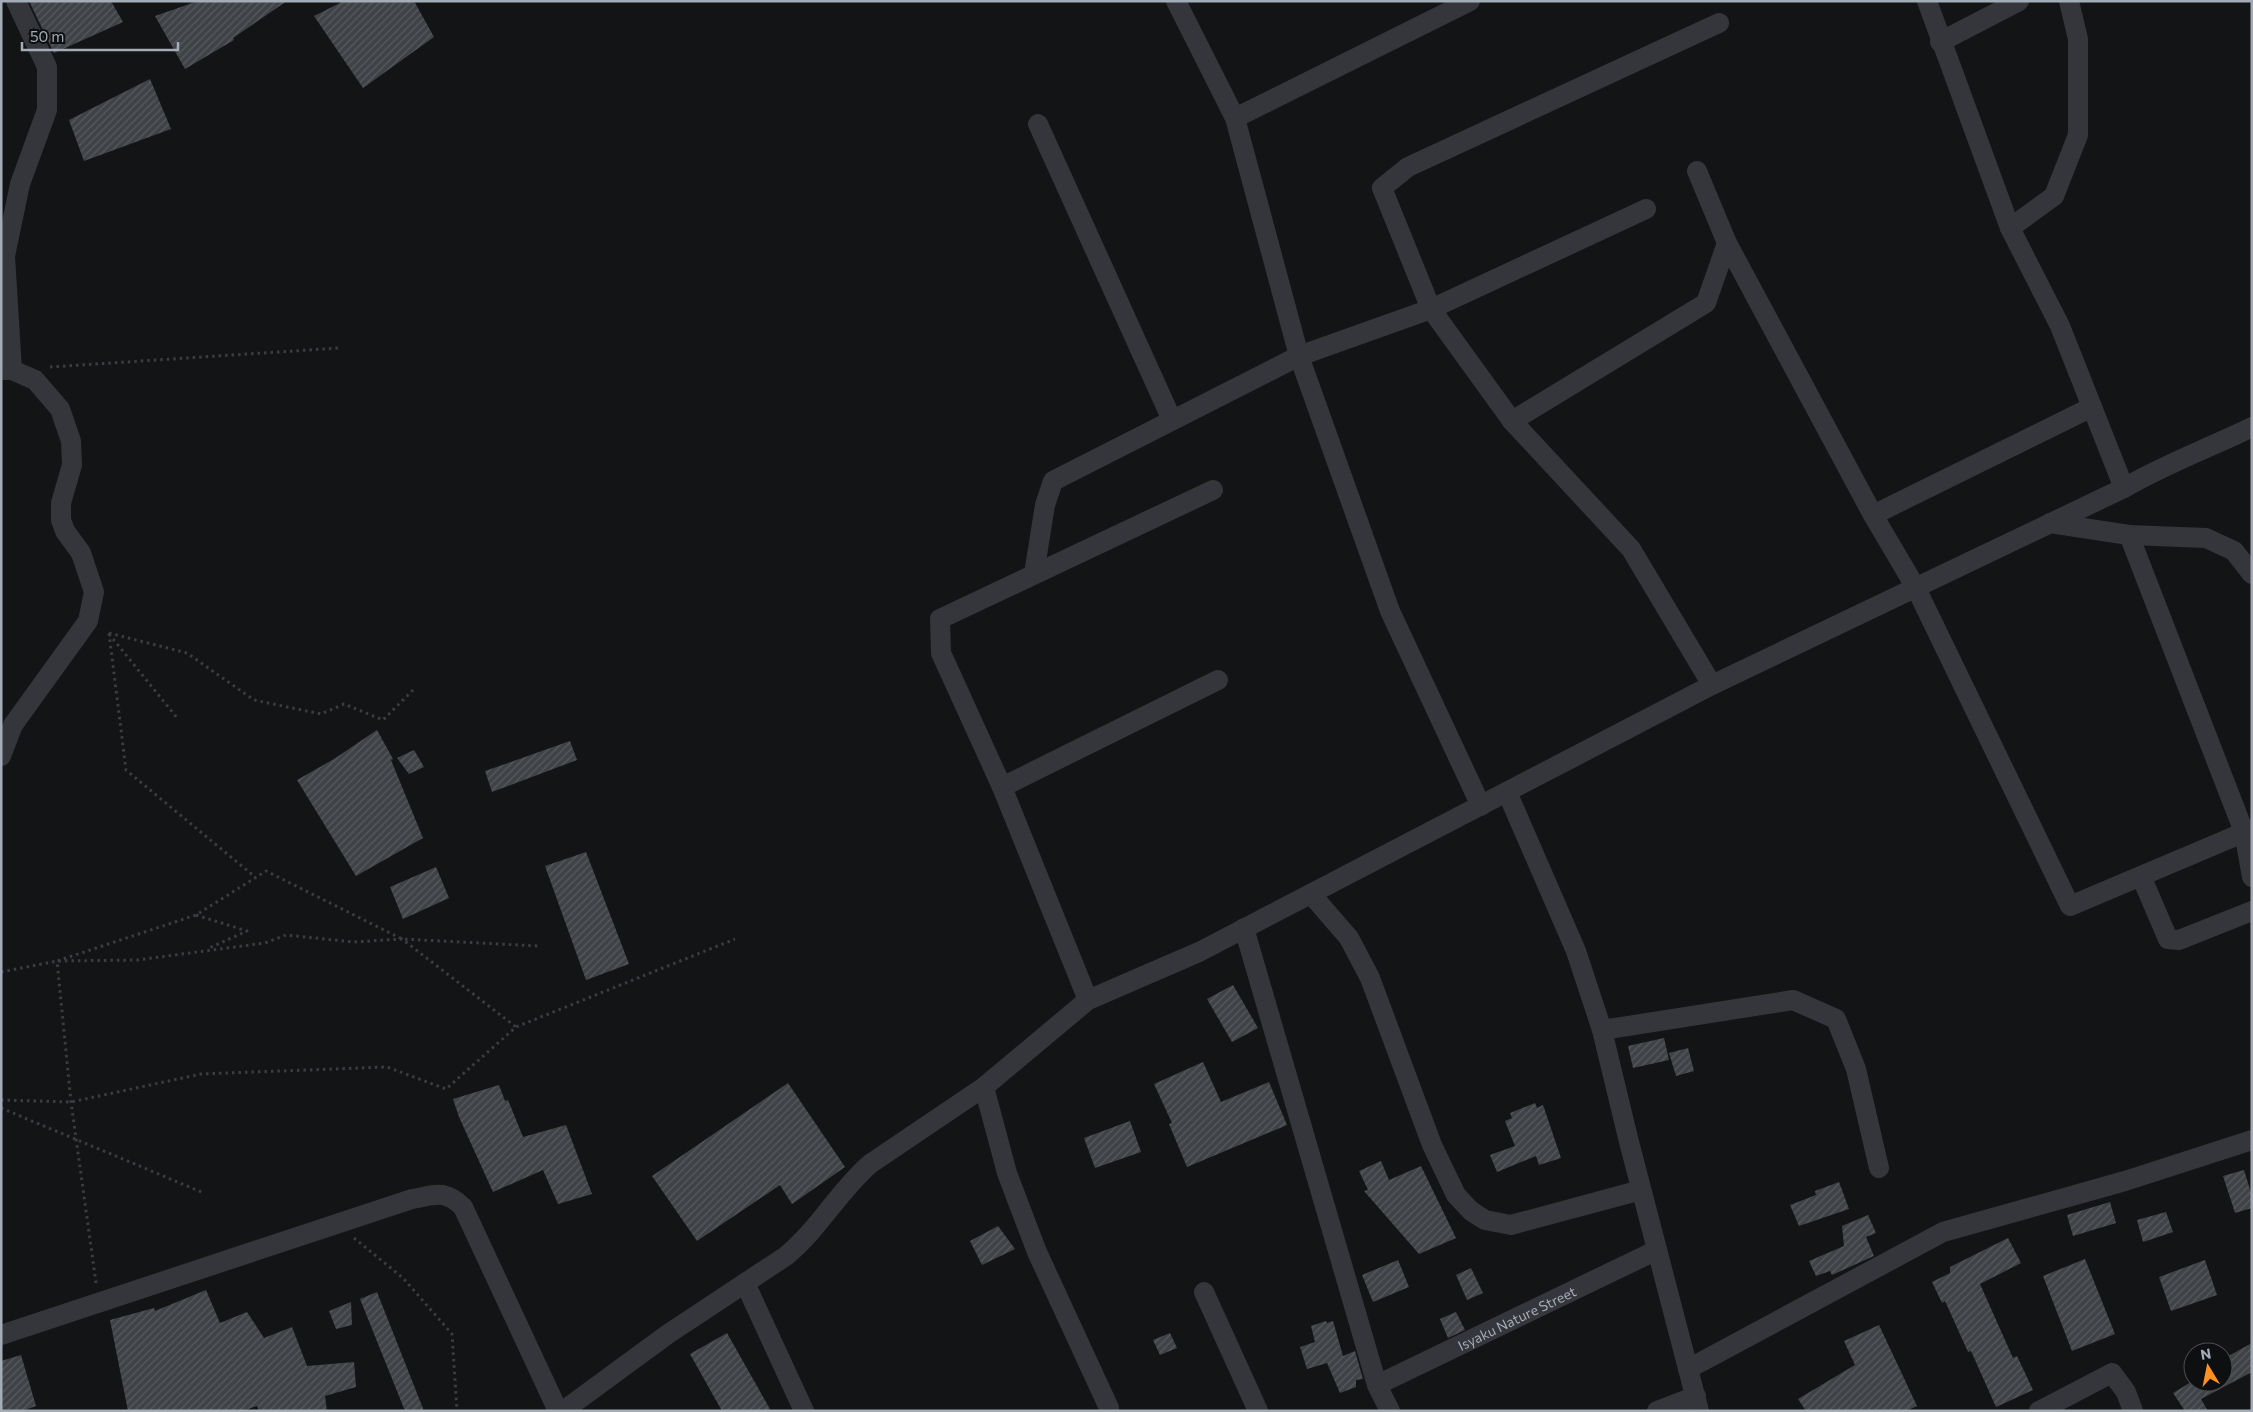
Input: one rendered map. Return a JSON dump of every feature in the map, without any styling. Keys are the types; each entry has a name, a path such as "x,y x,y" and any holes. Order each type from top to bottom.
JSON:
{"street":[{"path":"1,756 13,725 88,621 94,592 81,553 65,531 61,520 60,503 72,465 71,441 60,409 35,380 7,370 5,256 20,184 47,110 47,67 16,1"},
{"path":"1176,1 1235,118 1299,356 1390,611 1481,806"},
{"path":"1235,118 1470,1"},
{"path":"1927,1 1940,42 2010,228 2060,326 2124,488"},
{"path":"1940,42 2019,1"},
{"path":"2010,228 2054,196 2078,136 2078,39 2069,1"},
{"path":"1712,686 1632,550 1512,422 1431,309 1382,188 1408,167 1719,23"},
{"path":"1038,124 1172,420"},
{"path":"1697,171 1726,243 1873,515 1916,588 2070,906 2248,831"},
{"path":"1034,574 1045,504 1053,481 1299,356 1431,309 1646,209"},
{"path":"1512,422 1706,303 1726,243"},
{"path":"1873,515 2092,407"},
{"path":"563,1411 668,1334 802,1243 856,1177 870,1164 984,1087 1088,1000 1199,952 1712,686 2124,488 2154,470 2213,447 2252,427"},
{"path":"1088,1000 1002,787 942,652 940,619 1214,490"},
{"path":"2050,523 2129,535 2206,538 2234,551 2252,574"},
{"path":"2129,535 2248,831 2252,877"},
{"path":"1002,787 1218,680"},
{"path":"1507,792 1576,951 1602,1030 1697,1404 1657,1411"},
{"path":"2141,876 2168,939 2179,940 2252,910"},
{"path":"1311,894 1349,938 1370,978 1432,1145 1456,1195 1471,1211 1485,1220 1511,1225 1642,1190"},
{"path":"1244,928 1377,1385 1390,1411"},
{"path":"1602,1030 1794,1000 1836,1018 1856,1069 1879,1168"},
{"path":"984,1087 1007,1173 1037,1252 1109,1408"},
{"path":"1688,1369 1943,1232 2125,1181 2252,1140"},
{"path":"1,1335 412,1199 435,1195 451,1196 463,1207 558,1411"},
{"name":"Isyaku Nature Street","path":"1377,1385 1657,1250"},
{"path":"745,1283 804,1411"},
{"path":"1204,1292 1258,1411"},
{"path":"2039,1411 2112,1373 2126,1392 2133,1411"}],"path":[{"path":"7,370 338,348"},
{"path":"109,634 187,653 254,700 321,714 344,704 383,720 414,689"},
{"path":"109,634 178,719"},
{"path":"109,634 126,770 255,877"},
{"path":"1,972 58,961 196,914 266,871 402,939 516,1027"},
{"path":"196,914 247,931 204,951"},
{"path":"58,961 137,960 265,943 286,935 354,942 402,939 538,946"},
{"path":"1,1100 71,1102 201,1074 387,1067 446,1089 516,1027 735,939"},
{"path":"58,961 71,1102 99,1303"},
{"path":"1,966 7,971"},
{"path":"1,1108 204,1193"},
{"path":"337,1224 403,1278 452,1334 457,1411"}],"building":[{"path":"29,1 111,1 123,22 54,53"},
{"path":"198,1 287,1 233,38 234,40 185,69 155,16"},
{"path":"344,1 414,1 434,37 363,88 314,16"},
{"path":"150,79 171,129 84,161 69,120"},
{"path":"377,730 393,759 391,760 423,838 356,876 297,780 334,759"},
{"path":"570,741 577,760 492,792 485,771"},
{"path":"414,750 424,767 409,774 397,758"},
{"path":"586,852 629,964 586,980 545,866"},
{"path":"436,867 449,898 403,919 390,887"},
{"path":"1233,985 1258,1028 1232,1042 1207,999"},
{"path":"1664,1038 1669,1060 1633,1068 1628,1046"},
{"path":"1688,1048 1694,1071 1676,1076 1669,1053"},
{"path":"1203,1062 1221,1102 1269,1082 1287,1125 1187,1167 1169,1124 1172,1123 1154,1084"},
{"path":"788,1083 845,1167 792,1204 780,1185 697,1241 652,1176"},
{"path":"499,1085 505,1101 508,1100 523,1137 566,1125 592,1194 558,1204 543,1170 493,1192 459,1117 453,1099"},
{"path":"1535,1103 1537,1108 1543,1105 1561,1158 1539,1165 1536,1156 1497,1172 1490,1155 1515,1146 1505,1121 1512,1118 1510,1113"},
{"path":"1130,1121 1141,1152 1095,1168 1084,1138"},
{"path":"1381,1161 1389,1180 1421,1166 1456,1238 1419,1254 1364,1191 1368,1190 1359,1171"},
{"path":"2244,1170 2252,1196 2252,1208 2235,1213 2223,1176"},
{"path":"1839,1182 1849,1209 1799,1226 1790,1205 1816,1195 1815,1191"},
{"path":"2110,1202 2116,1223 2073,1236 2067,1215"},
{"path":"2166,1212 2173,1232 2143,1242 2137,1220"},
{"path":"1868,1215 1876,1233 1866,1237 1874,1256 1832,1275 1830,1271 1816,1276 1809,1261 1844,1246 1842,1226"},
{"path":"998,1226 1015,1249 982,1265 970,1241"},
{"path":"2008,1238 2021,1263 1980,1284 2013,1358 2017,1356 2033,1390 1996,1407 1971,1351 1968,1352 1945,1301 1942,1303 1932,1282 1950,1273 1950,1267"},
{"path":"2085,1259 2115,1334 2072,1351 2043,1276"},
{"path":"1398,1260 1409,1287 1373,1302 1362,1275"},
{"path":"2205,1260 2217,1295 2171,1311 2159,1277"},
{"path":"1471,1268 1483,1293 1467,1300 1456,1275"},
{"path":"206,1290 220,1323 247,1312 264,1338 292,1327 307,1366 354,1362 356,1387 325,1396 327,1411 259,1411 257,1406 243,1411 128,1411 110,1320 154,1308 155,1311"},
{"path":"377,1292 424,1411 405,1411 360,1299"},
{"path":"351,1302 352,1325 336,1329 329,1311"},
{"path":"1456,1312 1465,1330 1448,1338 1440,1319"},
{"path":"1326,1321 1327,1323 1333,1321 1343,1356 1355,1351 1363,1379 1356,1380 1356,1387 1340,1393 1327,1363 1307,1369 1300,1347 1315,1342 1311,1326"},
{"path":"1879,1325 1917,1406 1906,1411 1806,1411 1798,1399 1855,1365 1844,1341"},
{"path":"727,1333 771,1411 722,1411 690,1354"},
{"path":"1170,1333 1177,1348 1160,1355 1153,1340"},
{"path":"2252,1343 2252,1372 2233,1382 2233,1353"},
{"path":"21,1355 36,1406 22,1411 1,1411 1,1361"},
{"path":"2183,1387 2183,1392 2214,1392 2201,1399 2208,1411 2185,1411 2173,1393"}]}
